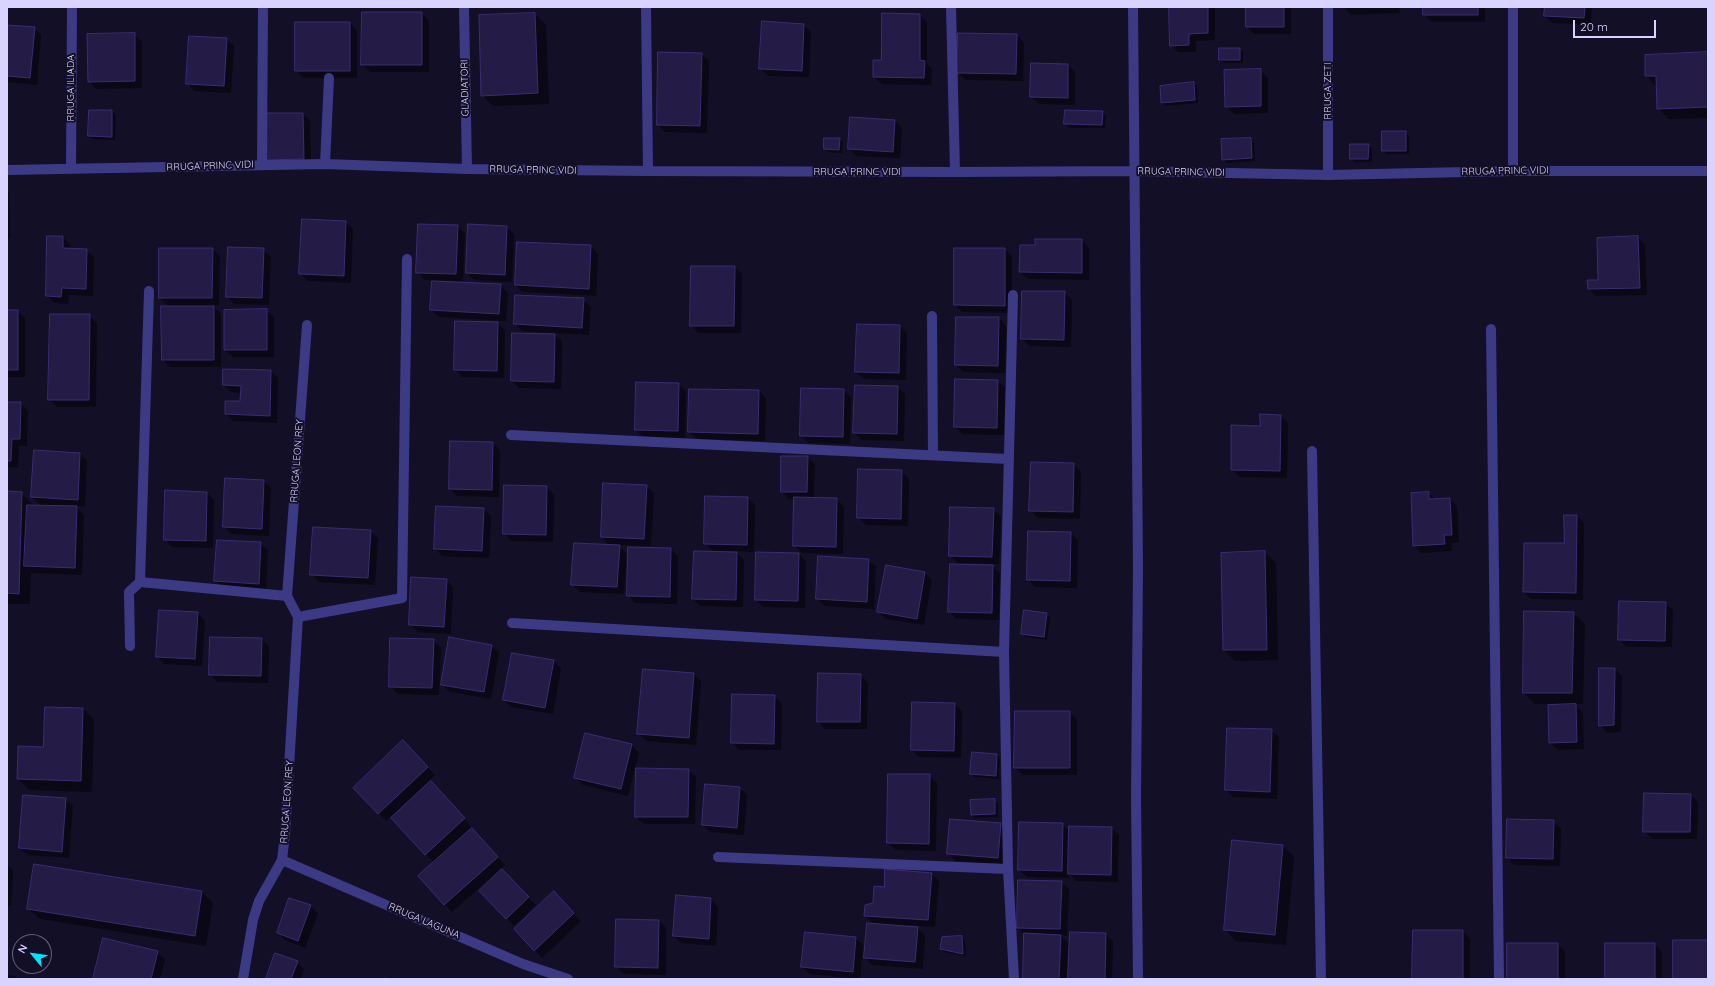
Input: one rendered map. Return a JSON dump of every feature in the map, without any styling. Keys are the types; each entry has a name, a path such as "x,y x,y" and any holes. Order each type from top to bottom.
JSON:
{"street":[{"name":"RRUGA ILIADA","path":"71,169 72,7"},
{"path":"262,164 263,7"},
{"name":"GLADIATORI","path":"464,7 467,169"},
{"path":"646,7 648,171"},
{"path":"951,7 955,172"},
{"path":"1133,7 1138,568 1136,797 1138,979"},
{"name":"RRUGA ZETI","path":"1328,7 1328,175"},
{"path":"1513,7 1513,171"},
{"path":"325,164 329,78"},
{"name":"RRUGA PRINC VIDI","path":"7,170 325,164 467,169 648,171 1134,171 1328,175 1513,171 1708,171"},
{"path":"140,582 287,596 298,617 402,598 407,259"},
{"path":"130,646 129,592 140,582 149,291"},
{"path":"1013,295 1004,652 1008,868 1014,979"},
{"path":"932,316 934,455"},
{"name":"RRUGA LEON REY","path":"287,596 307,325"},
{"path":"1491,329 1499,979"},
{"path":"511,435 1008,459"},
{"path":"1312,451 1321,979"},
{"name":"RRUGA LEON REY","path":"243,979 254,920 260,901 282,860 285,834 298,617"},
{"path":"512,623 1004,652"},
{"path":"718,857 1008,868"},
{"name":"RRUGA LAGUNA","path":"282,860 523,964 568,979"}],"building":[{"path":"1169,7 1208,7 1208,33 1189,34 1189,45 1170,46"},
{"path":"1246,7 1284,7 1284,27 1246,27"},
{"path":"1423,7 1478,7 1478,15 1423,15"},
{"path":"1545,7 1585,7 1584,18 1544,16"},
{"path":"362,12 422,12 422,65 361,65"},
{"path":"535,13 538,93 481,96 479,15"},
{"path":"882,13 920,14 920,60 925,61 924,78 873,77 873,60 881,60"},
{"path":"762,21 804,24 802,71 759,69"},
{"path":"295,22 350,22 350,71 295,71"},
{"path":"7,25 35,27 30,78 7,76"},
{"path":"135,33 135,81 88,82 87,34"},
{"path":"958,33 1017,34 1016,74 957,73"},
{"path":"189,36 227,38 224,86 186,84"},
{"path":"1219,48 1240,48 1240,60 1219,60"},
{"path":"658,52 702,53 700,126 657,125"},
{"path":"1708,52 1708,107 1657,109 1656,76 1645,76 1645,55"},
{"path":"1031,63 1068,64 1068,98 1030,97"},
{"path":"1261,69 1261,106 1225,107 1224,70"},
{"path":"1194,82 1195,100 1161,103 1160,86"},
{"path":"89,110 112,110 112,137 88,136"},
{"path":"1065,110 1103,111 1102,125 1064,124"},
{"path":"267,113 303,113 304,159 267,160"},
{"path":"850,117 895,120 893,152 848,149"},
{"path":"1382,131 1406,131 1406,151 1382,151"},
{"path":"824,138 840,138 839,150 824,149"},
{"path":"1251,138 1252,158 1222,160 1221,139"},
{"path":"1350,144 1369,144 1368,159 1350,159"},
{"path":"302,219 346,221 344,276 299,274"},
{"path":"418,224 458,225 456,274 416,273"},
{"path":"468,224 507,226 505,275 466,273"},
{"path":"47,236 63,236 63,248 87,249 86,289 62,288 61,297 46,296"},
{"path":"1638,236 1640,288 1588,289 1587,280 1598,280 1597,238"},
{"path":"1035,239 1082,239 1082,273 1019,272 1020,245 1035,245"},
{"path":"517,242 591,245 589,289 515,285"},
{"path":"228,247 264,248 262,298 226,297"},
{"path":"159,248 213,248 212,298 159,298"},
{"path":"954,248 1005,248 1005,306 954,305"},
{"path":"691,266 735,266 734,326 690,326"},
{"path":"432,281 501,284 499,314 430,310"},
{"path":"1022,291 1065,291 1064,340 1021,339"},
{"path":"515,295 584,298 582,328 514,324"},
{"path":"161,306 214,306 214,360 162,360"},
{"path":"267,309 267,350 224,350 224,310"},
{"path":"7,310 18,310 18,370 7,370"},
{"path":"50,314 90,314 89,400 48,400"},
{"path":"956,317 999,317 998,366 955,365"},
{"path":"455,321 498,322 497,371 454,370"},
{"path":"857,324 900,325 899,373 855,372"},
{"path":"512,333 555,334 554,382 511,381"},
{"path":"223,369 271,370 270,416 225,414 225,401 240,401 241,386 223,385"},
{"path":"955,379 998,380 997,428 954,427"},
{"path":"636,382 679,383 678,431 635,430"},
{"path":"855,385 898,386 897,434 853,433"},
{"path":"801,388 844,389 843,437 800,436"},
{"path":"689,389 759,390 758,434 688,432"},
{"path":"7,402 21,402 20,439 12,439 11,461 7,461"},
{"path":"1260,414 1281,415 1280,471 1231,470 1231,425 1260,426"},
{"path":"450,441 493,442 492,490 449,489"},
{"path":"34,450 80,453 78,500 31,497"},
{"path":"781,456 808,456 807,492 781,492"},
{"path":"1031,462 1074,463 1073,512 1029,511"},
{"path":"858,469 902,470 901,519 857,518"},
{"path":"225,478 264,480 262,529 223,527"},
{"path":"603,483 647,485 644,539 601,537"},
{"path":"504,485 547,486 546,535 503,534"},
{"path":"165,490 207,492 206,541 164,540"},
{"path":"7,491 22,492 19,594 7,593"},
{"path":"1429,492 1429,499 1450,498 1452,535 1444,535 1445,544 1413,546 1411,493"},
{"path":"705,496 748,497 747,545 704,544"},
{"path":"794,497 837,498 836,547 793,546"},
{"path":"27,505 77,506 75,568 24,566"},
{"path":"436,506 484,508 482,551 434,549"},
{"path":"950,507 994,508 992,557 949,556"},
{"path":"1564,515 1577,515 1576,593 1523,592 1524,543 1564,543"},
{"path":"313,527 371,530 368,578 310,575"},
{"path":"1028,531 1071,532 1070,581 1027,580"},
{"path":"217,540 261,542 259,584 214,581"},
{"path":"574,543 620,545 617,587 571,585"},
{"path":"628,547 671,548 670,597 627,596"},
{"path":"694,551 737,552 736,600 692,599"},
{"path":"1265,551 1267,650 1223,650 1221,553"},
{"path":"756,552 799,553 798,601 755,600"},
{"path":"818,556 869,559 867,602 816,599"},
{"path":"950,564 993,565 992,613 948,612"},
{"path":"886,565 925,572 917,619 877,612"},
{"path":"411,577 447,579 444,627 409,625"},
{"path":"1619,601 1666,602 1665,641 1618,640"},
{"path":"159,610 198,612 195,659 156,657"},
{"path":"1024,610 1047,613 1044,637 1021,634"},
{"path":"1524,611 1574,612 1572,693 1523,693"},
{"path":"210,637 262,638 261,676 209,675"},
{"path":"449,637 492,645 484,692 441,685"},
{"path":"390,638 434,639 432,688 389,687"},
{"path":"512,653 554,660 545,708 503,700"},
{"path":"1599,668 1615,668 1614,725 1599,726"},
{"path":"643,669 694,673 689,738 637,734"},
{"path":"818,673 861,674 860,722 817,722"},
{"path":"732,694 775,695 774,744 731,743"},
{"path":"912,702 955,703 954,751 911,750"},
{"path":"1576,704 1577,742 1549,743 1548,705"},
{"path":"45,707 83,708 81,781 17,779 18,746 43,747"},
{"path":"1015,711 1070,711 1070,768 1014,768"},
{"path":"1227,728 1272,729 1270,792 1225,790"},
{"path":"585,733 632,744 621,789 574,778"},
{"path":"403,740 428,767 378,814 353,788"},
{"path":"972,752 997,754 996,776 970,774"},
{"path":"636,768 689,769 688,817 635,817"},
{"path":"888,774 930,774 929,844 887,843"},
{"path":"431,781 465,818 425,855 391,818"},
{"path":"705,784 740,787 737,828 702,825"},
{"path":"1644,793 1691,794 1690,832 1643,832"},
{"path":"23,795 66,798 62,852 19,848"},
{"path":"995,799 995,814 971,815 970,800"},
{"path":"950,819 1001,823 998,858 947,854"},
{"path":"1507,819 1554,820 1553,859 1506,858"},
{"path":"1019,822 1063,823 1062,871 1018,870"},
{"path":"1069,826 1112,827 1111,875 1068,874"},
{"path":"472,828 498,857 444,905 418,876"},
{"path":"1232,840 1283,845 1275,935 1224,930"},
{"path":"34,864 202,891 195,936 27,909"},
{"path":"502,869 529,897 506,919 479,891"},
{"path":"885,869 932,873 928,920 864,916 865,905 873,903 874,886 884,887"},
{"path":"1018,880 1062,881 1060,929 1017,928"},
{"path":"554,891 574,913 534,951 514,929"},
{"path":"676,895 711,898 709,939 673,936"},
{"path":"289,898 311,905 298,941 277,933"},
{"path":"616,919 659,920 658,968 615,967"},
{"path":"867,923 918,927 915,962 864,958"},
{"path":"1413,930 1463,930 1463,979 1412,979"},
{"path":"805,932 856,937 853,972 801,967"},
{"path":"1070,932 1106,933 1105,979 1068,979"},
{"path":"1024,933 1061,935 1059,979 1023,979"},
{"path":"962,936 963,954 940,949 942,937"},
{"path":"103,938 158,951 151,979 93,979"},
{"path":"1673,940 1708,940 1708,979 1673,979"},
{"path":"1507,943 1558,943 1558,979 1507,979"},
{"path":"1605,943 1655,943 1655,979 1605,979"},
{"path":"275,953 298,961 291,979 266,979"}]}
